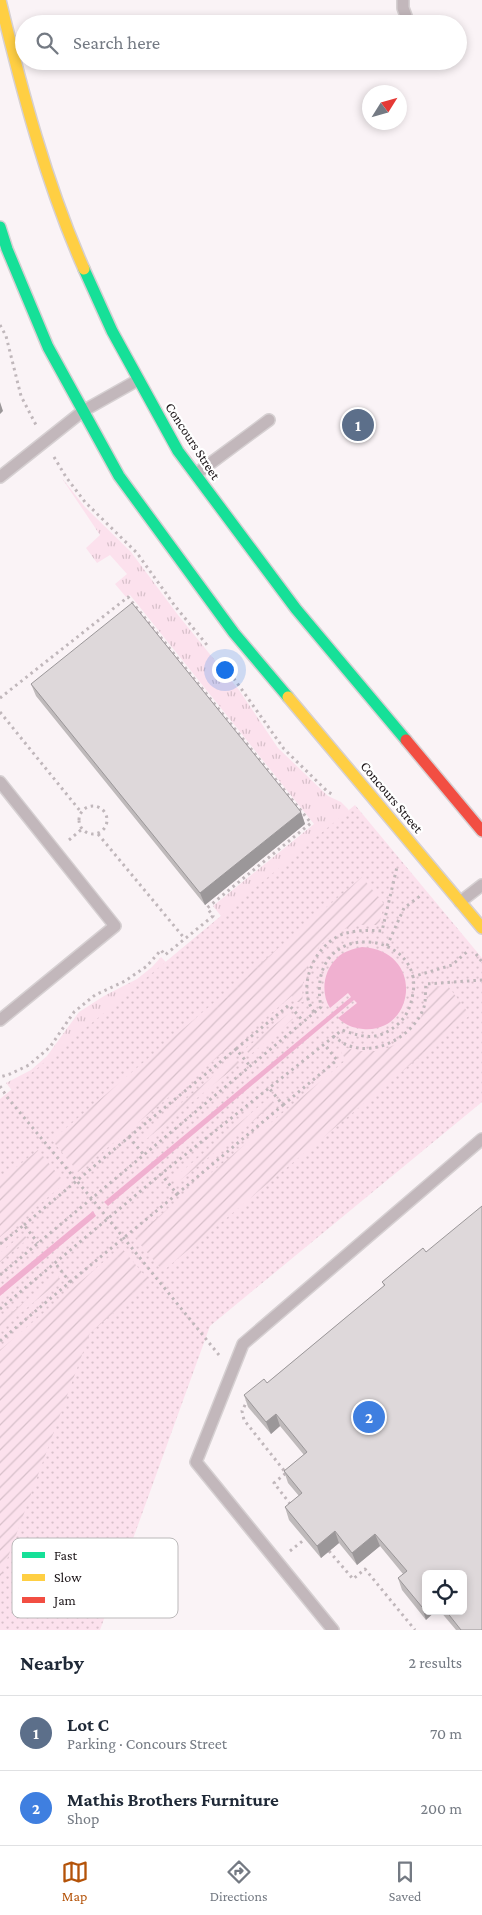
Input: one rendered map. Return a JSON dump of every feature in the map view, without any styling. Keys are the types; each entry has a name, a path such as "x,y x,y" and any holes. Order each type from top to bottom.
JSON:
{"street":[{"name":"Concours Street","path":"0,0 15,63"},
{"name":"Concours Street","path":"17,70 22,93 67,231 112,331 178,451 296,609 482,831"},
{"name":"Concours Street","path":"0,227 7,249 48,347 119,476 234,633 482,928"}],"lane":[{"path":"403,0 405,15"},
{"path":"0,477 83,411 138,380"},
{"path":"196,474 269,420"},
{"path":"0,782 115,926 0,1020"},
{"path":"460,902 482,885"},
{"path":"334,1630 196,1462 243,1344 482,1139"}],"path":[{"path":"0,326 6,336 21,396 66,477 85,502 137,553 175,606 212,651"},
{"path":"0,698 128,597 311,824 207,908 213,916 185,940 165,954 161,950 147,966 125,981 95,995 74,1012 50,1047 29,1065 0,1077"},
{"path":"228,669 284,749 328,792 336,796"},
{"path":"0,712 81,812"},
{"path":"93,806 102,810 105,814 107,823 105,828 98,834 89,834 82,829 79,821 81,812 88,807 93,806"},
{"path":"98,834 185,940"},
{"path":"314,1012 308,1004 306,983 312,964 324,947 340,935 360,930 382,931 398,862"},
{"path":"387,946 404,908 423,893"},
{"path":"0,1275 321,1007 318,994 319,978 325,964 335,952 348,944 363,941 387,946 404,959 412,977 414,989 411,1005 404,1019 392,1030 376,1036 360,1037 342,1030 162,1174 0,1309"},
{"path":"412,977 452,965 471,949"},
{"path":"334,1036 348,1045 367,1048 386,1044 402,1036 415,1023 424,1006 426,984 482,980"},
{"path":"0,1244 289,1005 303,1021"},
{"path":"0,1341 337,1060 324,1044"},
{"path":"236,1049 250,1066"},
{"path":"0,1086 7,1097 109,1219"},
{"path":"269,1088 283,1105"},
{"path":"130,1137 144,1155"},
{"path":"162,1174 177,1194"},
{"path":"24,1224 38,1243"},
{"path":"55,1263 70,1282"},
{"path":"329,1551 353,1579 365,1569 415,1630"}],"green space":[{"path":"61,477 85,507 131,552 178,615 239,690 278,748 328,796 341,802 348,809 352,819 52,1140 6,1083 31,1070 47,1056 79,1012 104,996 137,979 161,957 166,962 221,916 213,906 314,824 130,595 126,597 115,584 127,574 110,555 97,563 86,548 100,535"},
{"path":"355,805 482,958 482,1102 210,1326 133,1538 12,1538 12,1618 104,1618 100,1630 0,1630 0,1099"},
{"path":"362,877 384,904 379,925 360,925 346,928 324,942 315,952 304,975 303,1002 297,1002 292,996 78,1172 52,1140"},
{"path":"448,986 470,1015 163,1271 134,1237 346,1060 341,1052 343,1047 360,1051 376,1051 390,1047 402,1040 420,1018 430,987"},
{"path":"288,1014 293,1019 250,1055 245,1049"},
{"path":"235,1058 240,1063 143,1142 139,1138"},
{"path":"269,1098 274,1104 177,1183 174,1178"},
{"path":"38,1150 65,1183 0,1237 0,1180"},
{"path":"23,1234 28,1239 0,1262 0,1253"},
{"path":"121,1247 150,1282 90,1333 15,1538 12,1538 12,1546 0,1579 0,1350"},
{"path":"57,1275 61,1280 0,1330 0,1322"}],"shaded area":[{"path":"362,947 383,952 396,962 404,976 406,991 402,1006 394,1019 381,1027 363,1029 349,1026 338,1018 357,1003 354,1000 108,1206 104,1202 351,997 348,993 330,1008 324,988 326,975 337,958 346,952"},
{"path":"93,1211 96,1216 0,1296 0,1288"}],"building":[{"path":"132,603 301,812 200,893 31,684"},
{"path":"482,1206 482,1630 461,1630 449,1615 467,1615 467,1570 422,1570 422,1607 398,1578 407,1571 375,1534 352,1553 335,1531 317,1546 285,1507 302,1493 284,1471 307,1452 276,1414 266,1422 244,1395 264,1379 267,1383 385,1285 382,1282 423,1248 426,1252"}],"traffic: fast":[{"path":"0,227 7,249 48,347 119,476 234,633 288,697"},
{"path":"84,269 112,331 178,451 296,609 406,740"}],"traffic: slow":[{"path":"0,0 15,60"},
{"path":"18,70 36,136 58,203 84,269"},
{"path":"288,697 482,928"}],"traffic: jam":[{"path":"406,740 482,831"}],"place":[{"name":"Lot C","path":"358,425"},
{"name":"Mathis Brothers Furniture","path":"369,1417"}]}
